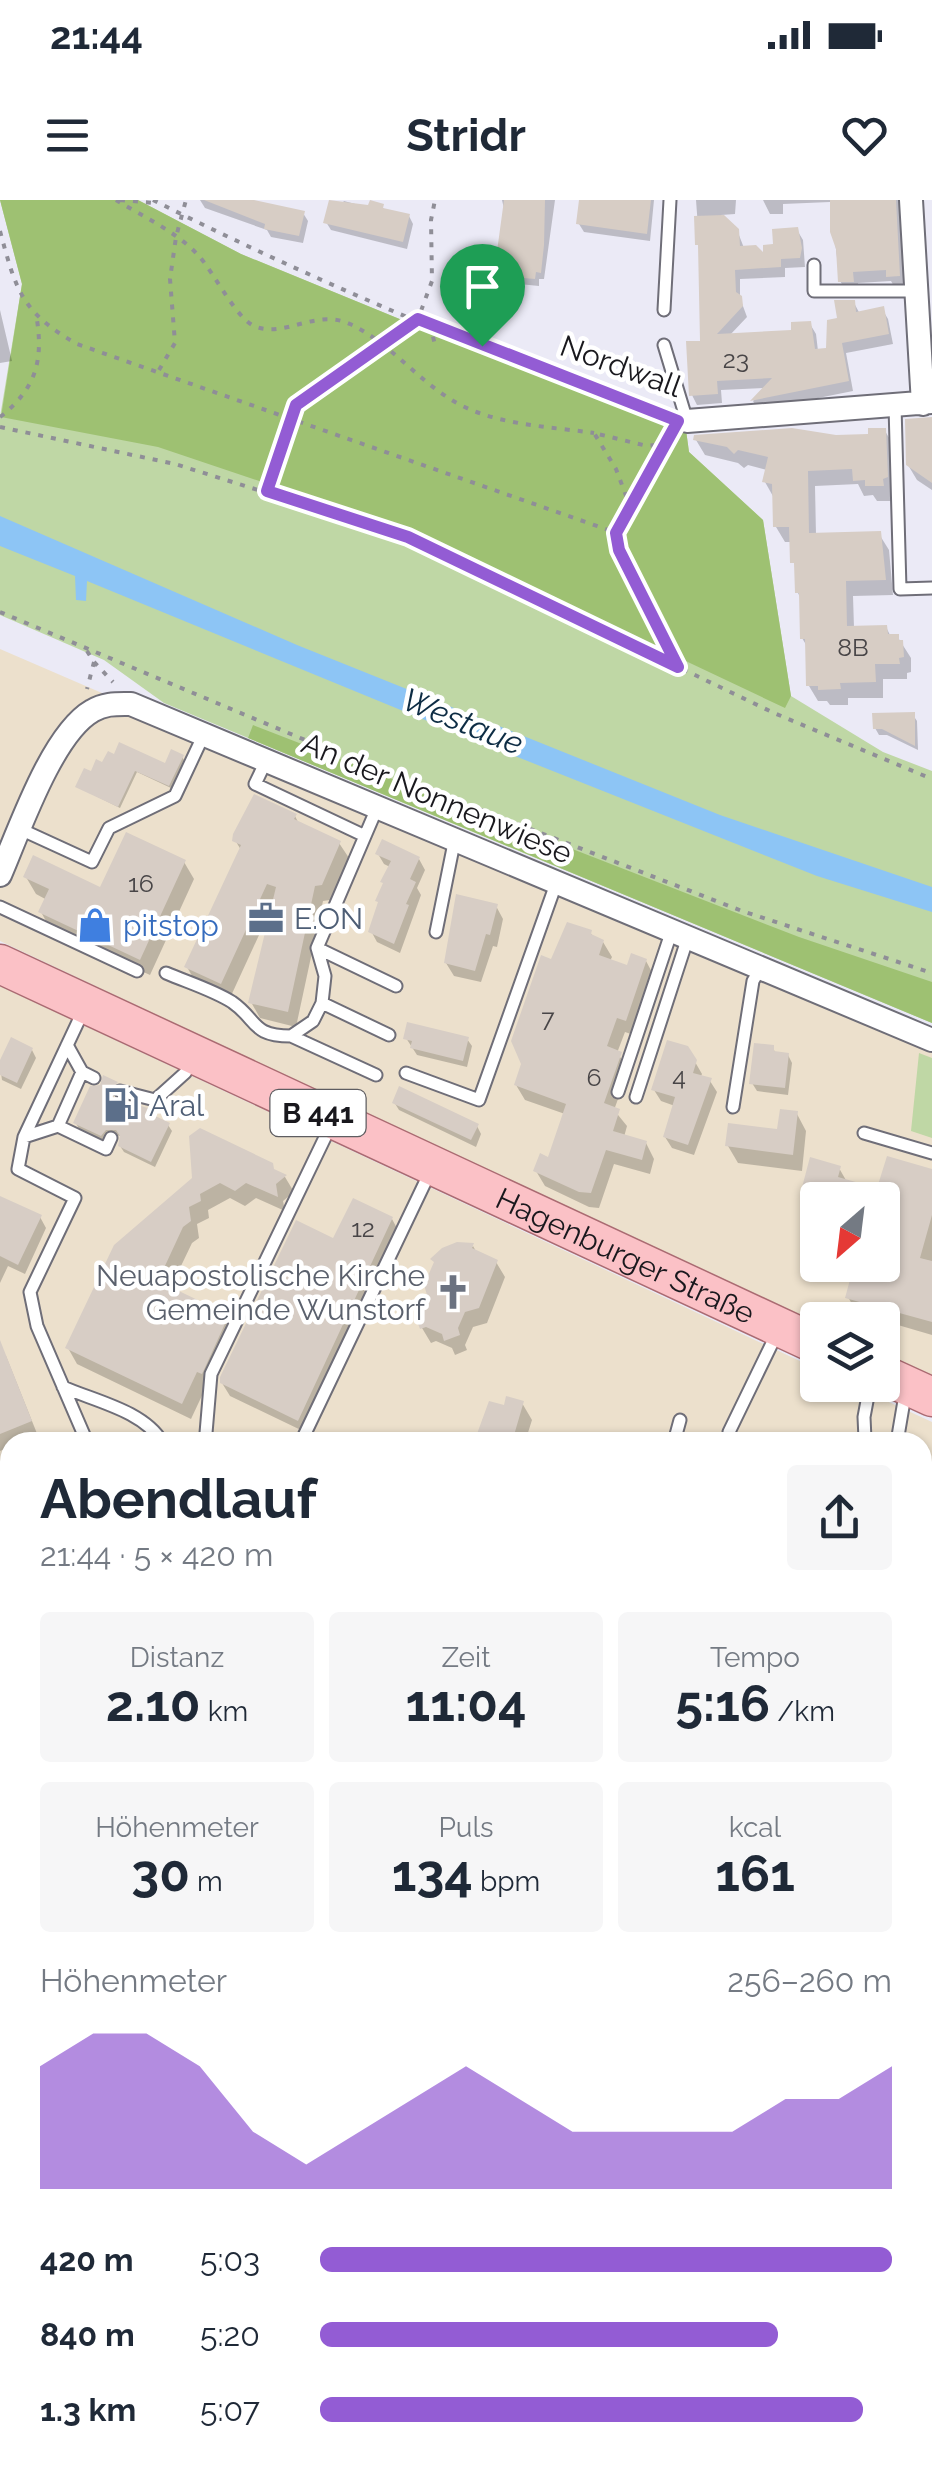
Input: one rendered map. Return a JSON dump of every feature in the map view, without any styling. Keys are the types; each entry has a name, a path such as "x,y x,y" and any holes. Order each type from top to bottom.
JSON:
{"main road":[{"name":"Hagenburger Straße","path":"0,964 800,1336"}],"street":[{"path":"911,200 928,403"},
{"name":"Nordwall","path":"682,421 928,403"},
{"name":"An der Nonnenwiese","path":"90,712 109,704 131,704 205,732 932,1040"},
{"path":"0,876 60,742 90,712"}],"lane":[{"path":"664,310 670,200"},
{"path":"814,265 814,291 917,292"},
{"path":"664,345 682,421"},
{"path":"895,406 900,588 932,588"},
{"path":"20,829 92,862 109,828 175,796 205,732"},
{"path":"268,758 255,784 365,836"},
{"path":"291,1036 314,1021 322,1003 324,976 317,948 378,805"},
{"path":"436,932 456,838"},
{"path":"406,1073 479,1100 558,881"},
{"path":"0,907 137,970"},
{"path":"618,1092 680,934"},
{"path":"636,1097 680,934"},
{"path":"317,948 396,986"},
{"path":"733,1107 754,982 762,966"},
{"path":"166,973 233,1003 264,1032 291,1036 376,1076"},
{"path":"322,1003 389,1035"},
{"path":"83,1432 37,1326 30,1292 74,1198 18,1169 24,1137 86,1004"},
{"path":"24,1137 58,1126 88,1075 67,1045"},
{"path":"127,1096 155,1100 185,1073 196,1056"},
{"path":"206,1432 211,1374 333,1120"},
{"path":"58,1126 106,1150 111,1138"},
{"path":"864,1133 932,1153"},
{"path":"306,1432 432,1166"},
{"path":"729,1432 780,1327"},
{"path":"63,1387 134,1417 156,1432"},
{"path":"864,1432 864,1417 880,1402"},
{"path":"897,1432 898,1402"},
{"path":"677,1432 680,1420"}],"path":[{"path":"118,200 156,202"},
{"path":"118,200 197,253 251,325 272,330 322,318 348,322 383,343 398,360 450,400 480,414 647,446 665,444"},
{"path":"159,370 175,343 170,279 186,200"},
{"path":"267,491 296,405 418,319 432,280 431,220 435,200"},
{"name":"Nordwall","path":"156,202 245,247 430,324 682,421"},
{"path":"0,231 16,288 36,314 77,344 616,533"},
{"path":"0,417 16,405 36,374 42,344 36,314"},
{"path":"430,324 436,345"},
{"path":"678,667 619,550 616,533 682,421"},
{"path":"0,428 175,464 408,537 774,713 932,780"},
{"path":"594,433 616,469 632,509"},
{"path":"0,612 331,750 742,911 932,973"},
{"path":"85,648 94,662 84,700 90,712"},
{"path":"326,764 331,750"}],"shaded area":[{"path":"0,649 932,1051 932,1381 900,1366 900,1302 800,1302 800,1319 0,941"},
{"path":"0,986 800,1361 800,1402 889,1402 932,1422 932,1432 0,1432"}],"green space":[{"path":"0,200 138,200 241,254 480,352 686,430 689,452 763,520 791,696 883,752 932,771 932,1023 164,703 104,660 0,615 0,417 22,284"},
{"path":"0,200 138,200 241,254 480,352 686,430 689,452 763,520 791,696 785,708 417,534 158,447 1,417 22,284"},
{"path":"253,725 799,937 932,982 932,1023 248,738"},
{"path":"919,1053 932,1058 932,1138 911,1131"}],"water":[{"name":"Westaue","path":"0,516 297,645 720,815 932,887 932,912 817,876 87,581 86,601 76,600 75,576 0,546"}],"building":[{"path":"204,200 254,200 305,211 299,236 264,229 265,224"},
{"path":"329,200 368,205 370,200 384,204 383,208 410,214 403,242 323,223"},
{"path":"504,200 545,200 541,273 536,272 535,279 512,277 514,268 495,266"},
{"path":"579,200 651,200 647,234 576,224"},
{"path":"830,200 896,200 900,276 886,277 886,270 853,272 854,282 838,282 836,249 830,232"},
{"path":"724,215 739,229 740,246 756,245 763,252 763,245 773,244 772,229 798,227 802,248 800,258 781,259 781,267 735,270 736,292 742,296 743,306 717,334 791,330 791,322 811,321 815,349 826,348 827,320 837,318 834,300 855,300 856,312 884,306 889,334 842,343 849,381 750,401 772,378 717,381 718,394 689,396 686,341 700,341 694,216"},
{"path":"932,417 932,483 906,465 905,419"},
{"path":"792,428 836,435 868,434 868,428 886,428 888,477 883,479 884,486 865,486 865,480 853,481 852,469 808,471 809,533 881,531 886,580 846,581 847,626 887,625 888,634 899,634 899,640 903,640 904,657 899,658 900,664 875,664 876,682 840,683 841,689 806,686 805,639 800,639 799,593 795,593 794,563 790,563 789,527 773,527 772,484 762,482 768,457 738,450 734,454 727,447 693,440 694,435"},
{"path":"915,712 915,746 882,729 873,729 872,713"},
{"path":"119,742 165,763 171,749 184,755 169,786 135,771 118,807 75,787 84,768 91,771 96,759 102,762 108,751 114,754"},
{"path":"254,794 341,841 322,885 315,886 288,1012 248,1003 276,887 267,884 221,984 184,967 241,845 232,841 233,834"},
{"path":"126,832 186,860 140,960 38,912 49,889 23,877 33,855 100,887"},
{"path":"382,839 420,857 410,879 416,882 394,944 368,932 383,883 380,882 391,861 375,854"},
{"path":"456,894 498,904 475,971 444,963"},
{"path":"567,922 592,930 591,934 604,940 599,955 627,965 631,953 647,959 626,1021 617,1018 607,1046 622,1052 604,1103 620,1109 613,1131 647,1141 642,1160 606,1150 591,1193 579,1192 533,1171 540,1153 548,1157 566,1104 514,1085 521,1064 511,1041 541,955 551,959"},
{"path":"407,1022 469,1037 463,1061 410,1048 412,1041 403,1039"},
{"path":"11,1037 33,1048 17,1083 0,1075 0,1060"},
{"path":"667,1040 688,1046 697,1060 693,1073 712,1078 688,1145 663,1137 675,1097 651,1090"},
{"path":"754,1043 774,1045 774,1051 789,1053 785,1088 749,1084"},
{"path":"103,1075 118,1082 111,1090 114,1098 148,1108 149,1113 170,1123 151,1162 118,1146 120,1136 116,1130 106,1130 101,1136 73,1123 90,1086 100,1085"},
{"path":"399,1086 479,1124 471,1140 392,1103"},
{"path":"780,1109 798,1111 793,1155 725,1146 728,1123 777,1129"},
{"path":"200,1128 273,1163 274,1169 287,1175 276,1184 278,1197 246,1183 235,1191 220,1183 200,1194 201,1201 189,1207 191,1221 183,1227 158,1281 229,1315 202,1374 197,1372 182,1404 65,1348 114,1245 192,1178 189,1136"},
{"path":"887,1156 932,1169 932,1215 920,1258 932,1261 932,1322 900,1313 900,1302 845,1298 849,1282 900,1282 900,1182 879,1182"},
{"path":"810,1157 841,1166 838,1177 856,1182 803,1182"},
{"path":"0,1196 42,1215 18,1265 0,1256"},
{"path":"353,1198 393,1217 298,1421 220,1383 220,1377 296,1220 333,1238"},
{"name":"Neuapostolische Kirche Gemeinde Wunstorf","path":"457,1242 474,1243 472,1248 498,1260 479,1308 465,1312 458,1328 460,1335 444,1341 442,1334 426,1327 420,1329 414,1313 420,1311 427,1295 424,1285 434,1262 430,1259"},
{"path":"0,1340 32,1421 0,1432"},
{"path":"506,1396 524,1401 515,1432 478,1432 489,1401 504,1405"}],"place":[{"name":"E.ON","path":"266,918"},
{"name":"pitstop","path":"95,925"},
{"name":"Aral","path":"121,1105"},
{"name":"Neuapostolische Kirche Gemeinde Wunstorf","path":"453,1292"}],"route":[{"path":"418,319 482,346 678,421 616,533 619,550 678,667 408,537 267,491 296,405 418,319"}]}
